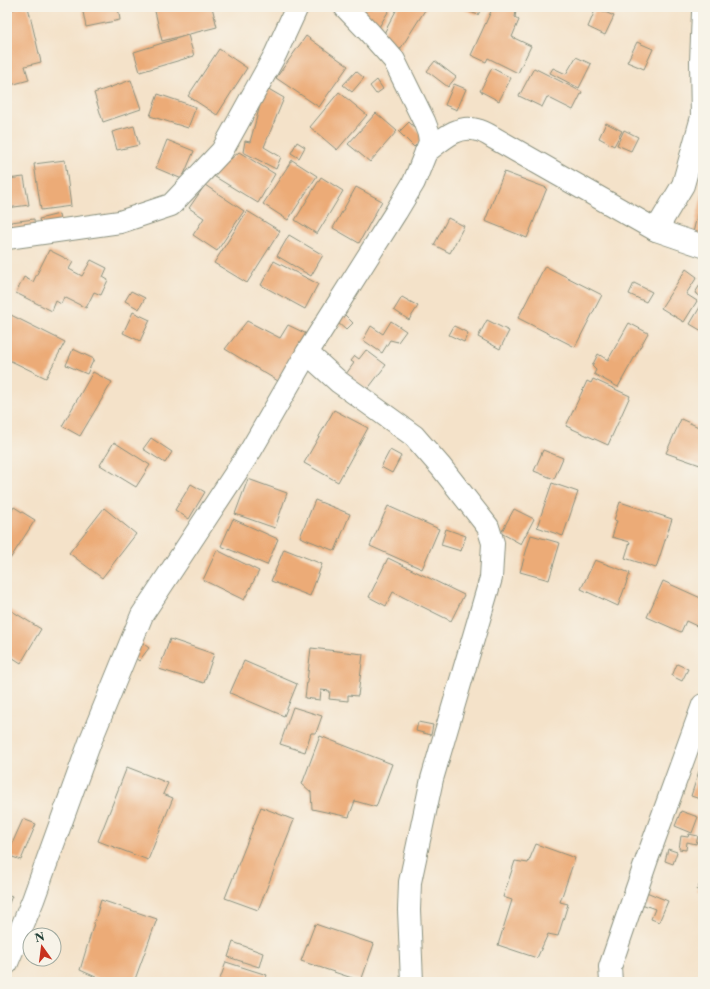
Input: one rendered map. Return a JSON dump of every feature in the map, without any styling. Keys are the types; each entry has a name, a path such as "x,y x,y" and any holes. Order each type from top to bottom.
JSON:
{"street":[{"path":"7,238 120,222 171,205 222,151 275,55 297,7"},
{"path":"7,963 33,900 90,742 142,615 251,450 307,353 400,206 414,182 430,142 429,134 424,121 394,60 345,7"},
{"path":"656,230 683,185 702,117 701,62 703,12"},
{"path":"426,152 462,128 476,130 494,138 656,230 703,246"},
{"path":"307,353 339,382 414,436 441,467 488,527 492,543 491,578 432,778 410,882 409,910 412,982"},
{"path":"611,982 610,967 647,859 703,705"}],"building":[{"path":"28,7 41,62 25,66 29,80 7,86 7,11"},
{"path":"82,7 118,7 120,20 86,27"},
{"path":"154,7 212,7 217,27 162,41"},
{"path":"360,7 391,7 379,27 356,13"},
{"path":"398,7 427,7 399,51 381,39"},
{"path":"458,7 482,7 478,15"},
{"path":"493,7 508,7 516,11 515,17 519,20 512,37 531,46 518,73 488,58 486,62 471,55"},
{"path":"596,8 614,16 605,35 588,27"},
{"path":"188,35 194,56 140,72 134,52"},
{"path":"306,36 348,66 319,107 276,78"},
{"path":"637,42 653,49 644,69 627,62"},
{"path":"219,49 247,68 217,115 188,96"},
{"path":"576,57 591,64 579,88 550,73 553,68 566,74"},
{"path":"435,61 456,77 448,87 427,71"},
{"path":"492,68 511,78 499,101 480,91"},
{"path":"534,68 582,92 573,110 547,97 542,107 519,96"},
{"path":"356,71 364,78 352,92 343,85"},
{"path":"131,80 141,109 103,122 94,93"},
{"path":"377,80 383,89 376,94 370,86"},
{"path":"454,84 466,89 457,110 445,105"},
{"path":"265,87 284,98 264,147 281,157 276,169 243,152 245,141 250,142"},
{"path":"339,92 367,115 337,150 310,127"},
{"path":"158,94 196,107 188,128 150,116"},
{"path":"376,113 397,131 370,162 348,144"},
{"path":"409,122 424,138 414,147 399,132"},
{"path":"606,123 622,131 614,146 599,138"},
{"path":"134,126 139,145 117,150 112,132"},
{"path":"624,130 638,137 631,151 617,145"},
{"path":"167,140 194,151 182,179 156,168"},
{"path":"297,142 305,147 299,158 291,153"},
{"path":"239,152 275,174 258,203 212,175 222,158 231,159"},
{"path":"65,160 71,206 41,210 34,164"},
{"path":"292,160 317,176 288,220 263,204"},
{"path":"504,172 547,188 527,238 485,221"},
{"path":"24,177 29,205 7,208 7,179"},
{"path":"321,177 343,191 317,234 295,220"},
{"path":"205,185 244,211 217,251 193,235 204,218 189,208"},
{"path":"356,187 382,201 359,243 333,228"},
{"path":"703,194 703,235 693,233"},
{"path":"247,211 280,231 247,283 214,263"},
{"path":"59,214 62,228 43,233 39,219"},
{"path":"448,218 464,226 450,253 434,245"},
{"path":"34,219 35,230 12,232 11,222"},
{"path":"289,235 323,255 311,276 277,256"},
{"path":"49,250 73,262 69,269 82,276 91,260 107,268 103,277 108,280 101,295 94,292 86,308 64,297 61,304 56,301 52,311 16,293 24,277 33,282"},
{"path":"274,261 318,284 305,309 261,285"},
{"path":"545,266 602,295 575,347 518,318"},
{"path":"686,269 697,277 686,294 697,301 684,322 661,308"},
{"path":"703,280 703,298 695,293"},
{"path":"634,283 652,292 646,302 629,294"},
{"path":"131,291 145,298 139,309 125,301"},
{"path":"402,297 418,306 409,320 394,310"},
{"path":"703,302 703,330 702,331 690,324"},
{"path":"133,312 150,320 140,341 123,333"},
{"path":"7,313 65,342 46,378 7,359"},
{"path":"344,314 353,323 346,330 337,322"},
{"path":"487,320 509,331 500,349 478,337"},
{"path":"247,321 280,338 288,325 309,335 278,381 225,349"},
{"path":"391,321 406,331 398,342 390,340 382,353 363,340 371,326 383,334"},
{"path":"629,323 648,333 618,387 594,374 596,370 592,366 598,354 608,360"},
{"path":"454,326 468,333 464,342 449,335"},
{"path":"73,349 94,359 87,374 66,365"},
{"path":"366,350 386,365 367,390 346,374 354,363 351,361 355,356 359,359"},
{"path":"93,372 112,382 80,436 62,426"},
{"path":"593,379 630,396 608,445 566,426 587,381 591,383"},
{"path":"334,410 368,428 338,482 304,463"},
{"path":"681,419 703,429 703,455 700,465 666,453"},
{"path":"151,438 172,452 165,463 143,449"},
{"path":"114,442 150,465 136,487 100,465"},
{"path":"390,450 401,456 392,473 381,467"},
{"path":"543,450 563,458 554,479 534,471"},
{"path":"248,479 287,493 275,528 235,514"},
{"path":"552,483 578,492 563,536 537,527"},
{"path":"191,484 205,492 189,519 175,510"},
{"path":"315,500 350,514 335,551 300,537"},
{"path":"620,502 672,519 656,568 625,558 630,542 612,537 617,521 614,520"},
{"path":"388,506 439,529 422,569 370,546"},
{"path":"14,507 35,520 10,559 7,557 7,519"},
{"path":"104,508 136,534 102,578 69,553"},
{"path":"514,509 534,519 521,544 501,533"},
{"path":"233,519 278,539 267,565 221,546"},
{"path":"446,529 466,536 461,551 441,545"},
{"path":"531,535 560,543 549,580 520,572"},
{"path":"284,549 322,564 310,596 271,581"},
{"path":"217,550 259,571 244,600 203,580"},
{"path":"388,558 464,595 451,621 393,592 386,606 369,597"},
{"path":"595,560 630,573 618,606 581,589"},
{"path":"663,581 703,599 703,629 686,621 681,632 647,617"},
{"path":"7,608 41,629 21,663 7,654"},
{"path":"170,639 214,654 204,683 159,669"},
{"path":"140,641 149,648 139,661 130,654"},
{"path":"311,648 363,654 358,696 348,695 348,701 329,699 330,691 321,690 320,700 305,698"},
{"path":"244,661 297,684 284,716 230,693"},
{"path":"677,664 688,669 682,681 672,676"},
{"path":"293,707 322,716 316,733 311,733 305,752 280,744"},
{"path":"418,722 433,725 431,735 416,731"},
{"path":"320,736 392,764 376,807 355,801 349,817 312,809 311,792 302,784"},
{"path":"127,767 168,783 163,794 173,798 148,860 98,841"},
{"path":"699,771 703,772 703,800 691,796"},
{"path":"261,807 294,820 258,910 225,898"},
{"path":"681,811 698,817 692,833 675,826"},
{"path":"23,819 36,824 21,860 7,855"},
{"path":"689,834 698,836 696,844 687,842 686,850 679,849 681,836 688,837"},
{"path":"536,844 575,858 560,902 568,904 558,936 548,934 537,958 498,945 512,900 503,897 515,861 528,863"},
{"path":"668,849 677,852 673,864 665,861"},
{"path":"703,877 703,893 697,890"},
{"path":"644,891 668,901 659,922 651,919 655,909 639,903"},
{"path":"7,894 12,896 7,908"},
{"path":"101,900 157,919 134,982 107,982 80,970"},
{"path":"315,924 374,944 361,981 301,961"},
{"path":"233,942 263,953 259,967 228,957"},
{"path":"226,962 267,975 264,982 219,982"}]}
